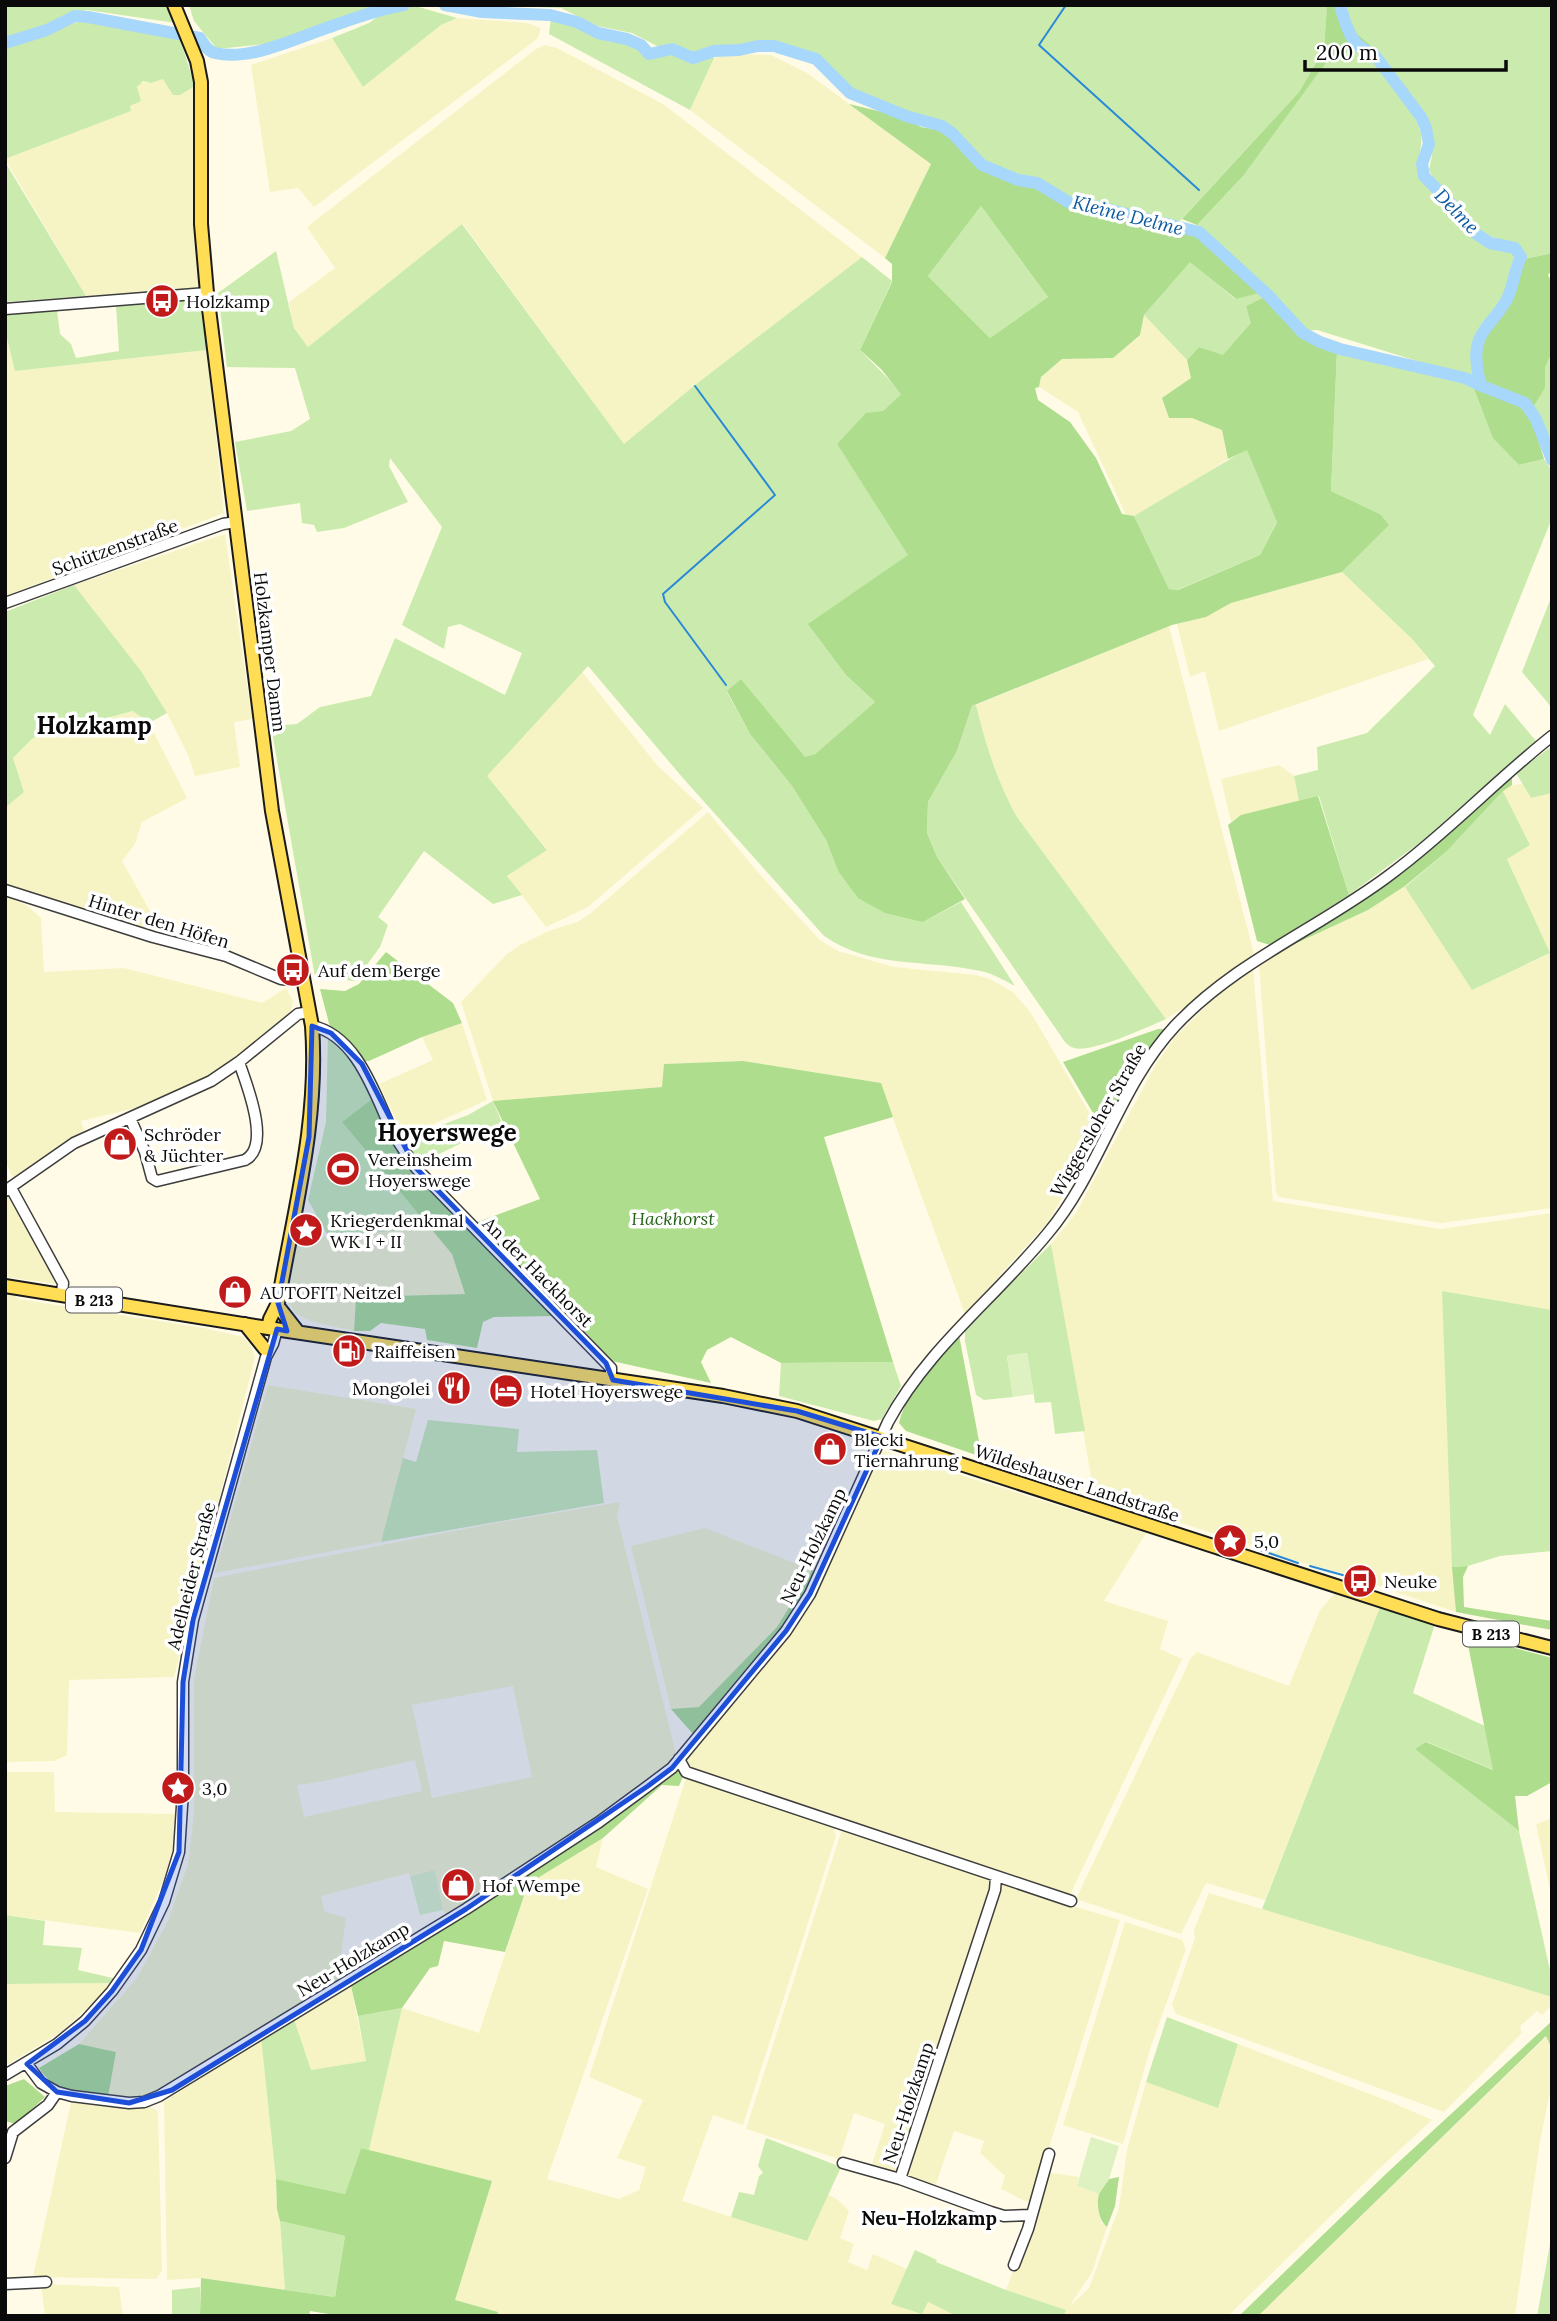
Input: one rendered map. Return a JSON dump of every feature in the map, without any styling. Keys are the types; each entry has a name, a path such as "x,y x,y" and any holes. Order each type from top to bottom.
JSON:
{"main road":[{"name":"Holzkamper Damm","path":"174,5 191,45 201,82 201,224 207,293 272,811 292,929 310,1012 315,1061 309,1137 279,1306 270,1318 272,1329"},
{"name":"Wildeshauser Landstraße","path":"5,1286 723,1396 797,1410 1437,1619 1552,1648"},
{"path":"279,1306 298,1332"},
{"path":"244,1324 266,1353"}],"street":[{"path":"5,309 207,293"},
{"name":"Schützenstraße","path":"5,603 223,524 236,522"},
{"name":"Wiggersloher Straße","path":"882,1437 902,1395 923,1367 1051,1230 1080,1186 1136,1081 1173,1028 1212,990 1390,875 1552,736"},
{"name":"Hinter den Höfen","path":"5,890 153,937 226,956 281,979 304,981"},
{"path":"62,1294 63,1283 8,1189 74,1143 211,1081 298,1014 310,1012"},
{"name":"An der Hackhorst","path":"312,1026 331,1033 362,1064 394,1134 416,1168 611,1368 611,1380"},
{"path":"130,1118 145,1152 152,1178 157,1181 246,1160 256,1149 255,1108 239,1062"},
{"name":"Adelheider Straße","path":"5,2075 57,2044 85,2021 112,1991 141,1950 164,1902 179,1852 183,1791 183,1682 193,1620 272,1329"},
{"name":"Neu-Holzkamp","path":"57,2092 128,2103 144,2102 172,2090 499,1887 607,1816 672,1768 737,1687 771,1651 810,1594 882,1437"},
{"path":"679,1759 686,1772 1071,1901"},
{"name":"Neu-Holzkamp","path":"900,2179 995,1890 996,1877"},
{"path":"5,2158 13,2132 48,2105 57,2092 41,2083 26,2064"},
{"path":"1014,2265 1049,2154"},
{"name":"Neu-Holzkamp","path":"843,2163 900,2179 1004,2216 1031,2215"},
{"path":"5,2284 46,2282"}],"highlighted area":[{"path":"312,1026 331,1033 362,1064 416,1168 606,1363 613,1380 797,1411 882,1437 810,1594 786,1631 672,1768 466,1909 172,2090 129,2103 57,2092 27,2064 85,2021 112,1991 141,1950 179,1852 183,1682 193,1620 277,1329 287,1331 278,1303 309,1137"}],"shaded area":[{"path":"457,18 527,23 541,28 538,38 314,207 298,188 270,192 251,65 332,38 363,87 441,25"},
{"path":"545,45 557,48 663,104 862,257 695,385 624,444 463,224 308,347 294,328 289,302 335,268 307,227 536,49"},
{"path":"734,54 771,55 807,73 931,164 885,258 690,110 714,58"},
{"path":"163,79 180,95 195,86 201,289 86,296 5,159 131,111 129,106 140,82 151,83"},
{"path":"1144,315 1187,360 1192,378 1162,398 1192,418 1222,430 1228,459 1163,501 1134,516 1126,515 1078,412 1039,387 1041,377 1062,359 1080,358 1140,335"},
{"path":"5,330 16,371 207,350 224,513 5,596"},
{"path":"225,534 252,719 234,722 240,767 195,776 188,755 167,713 141,671 74,585"},
{"path":"1342,572 1412,639 1428,659 1219,731 1205,671 1190,677 1177,624 1206,617 1231,603"},
{"path":"1169,626 1254,954 1209,987 1196,1000 1166,1019 1017,817 999,783 987,750 976,705"},
{"path":"582,672 657,765 703,808 588,907 546,927 507,876 547,849 486,776"},
{"path":"134,711 149,723 187,798 142,822 135,844 122,861 155,920 151,935 5,883 5,808 24,792 13,758 33,738"},
{"path":"1279,765 1294,776 1299,801 1242,815 1231,822 1221,779"},
{"path":"1523,784 1531,798 1552,793 1552,1208 1441,1223 1279,1197 1276,1193 1259,964 1273,954 1368,910 1405,886 1472,990 1549,954 1507,858 1530,845 1503,791 1512,785"},
{"path":"708,812 804,923 820,940 838,951 894,967 976,975 990,979 1013,992 1031,1013 1096,1124 1096,1133 1082,1165 1047,1223 965,1314 880,1083 743,1061 664,1064 663,1087 493,1101 461,1002 506,955 520,945 549,931 577,922 591,913"},
{"path":"5,896 26,905 41,918 44,972 124,968 262,1003 286,988 293,1001 291,1011 225,1068 174,1095 140,1107 81,1121 85,1134 14,1180 5,1160"},
{"path":"1253,968 1273,1201 1440,1229 1552,1213 1552,1310 1442,1291 1456,1612 1364,1579 1299,1562 1094,1494 1051,1244 1076,1213 1156,1064 1175,1037 1216,996"},
{"path":"462,1023 487,1100 429,1126 403,1134 379,1084 433,1060 422,1037"},
{"path":"8,1192 58,1284 5,1277 5,1194"},
{"path":"431,1228 452,1254 465,1294 356,1297 354,1331 310,1321 295,1313 288,1294 297,1242 328,1236"},
{"path":"5,1293 13,1294 18,1299 204,1328 243,1337 250,1344 255,1357 174,1677 69,1680 67,1755 54,1761 5,1762"},
{"path":"268,1385 416,1409 381,1542 215,1573"},
{"path":"883,1451 1146,1533 1104,1601 1168,1621 1160,1649 1182,1659 1069,1897 697,1772 686,1765 692,1749 788,1638 811,1603"},
{"path":"620,1502 617,1516 677,1758 618,1803 446,1915 435,1870 410,1876 409,1873 321,1896 324,1911 346,1918 338,1981 145,2097 108,2097 116,2052 79,2044 137,1978 168,1921 188,1864 194,1813 194,1679 214,1578 490,1524","holes":["513,1686 532,1777 432,1798 412,1705","415,1760 422,1791 304,1817 297,1785"]},
{"path":"705,1528 812,1570 777,1627 699,1707 671,1709 631,1546"},
{"path":"1335,1593 1380,1607 1265,1900 1206,1883 1181,1934 1076,1899 1191,1658 1197,1652 1289,1686 1320,1610"},
{"path":"5,1772 54,1772 55,1812 177,1814 175,1844 163,1881 140,1933 5,1915"},
{"path":"686,1778 833,1826 836,1836 743,2125 713,2115 682,2201 806,2241 828,2194 849,2211 840,2238 854,2244 848,2262 867,2270 873,2254 907,2269 891,2304 927,2302 956,2316 497,2316 498,2312 454,2300 369,2150 402,2008 479,2033 528,1884 603,1838 596,1867 648,1889 547,2179 619,2199 639,2190 646,2167 617,2158 643,2100 589,2077"},
{"path":"1552,1818 1552,1899 1536,1824"},
{"path":"842,1829 985,1877 991,1882 992,1889 898,2174 871,2167 885,2124 854,2113 839,2159 746,2129"},
{"path":"1002,1885 1120,1920 1032,2202 1001,2189 1005,2176 980,2153 984,2141 954,2131 935,2187 906,2175"},
{"path":"1209,1893 1552,1997 1552,2005 1542,2015 1537,2011 1520,2026 1522,2033 1444,2112 1176,2014 1172,2005 1195,1938 1194,1930"},
{"path":"1125,1922 1182,1940 1186,1949 1151,2046 1123,2144 1063,2125"},
{"path":"350,1982 366,2061 311,2070 294,2019"},
{"path":"114,1983 61,2032 5,2066 5,1984"},
{"path":"1547,2036 1552,2049 1552,2083 1540,2141 1515,2316 1258,2316"},
{"path":"261,2038 285,2290 201,2278 167,2280 164,2102"},
{"path":"1238,2044 1432,2120 1228,2316 1064,2316 1066,2310 1006,2290 1029,2229 1046,2172 1079,2177 1077,2186 1099,2194 1098,2207 1102,2224 1107,2227 1092,2272 1069,2307 1089,2288 1119,2207 1127,2150 1146,2082 1218,2107"},
{"path":"71,2102 148,2106 158,2111 162,2271 156,2279 33,2277"},
{"path":"41,2284 119,2287 123,2316 45,2316"}],"green space":[{"path":"5,5 167,5 176,23 87,10 5,39"},
{"path":"189,5 376,5 284,42 217,49 194,21"},
{"path":"412,5 457,18 441,25 363,87 332,38 369,23 388,9"},
{"path":"487,5 1327,7 1324,49 1299,92 1178,223 1101,202 1072,200 1039,179 1018,176 985,162 954,130 936,121 891,107 852,89 817,56 774,42 713,46 692,54 672,45 659,47 632,33 597,26 561,8"},
{"path":"1327,5 1344,5 1357,34 1370,45 1330,57 1244,175 1197,225 1182,219 1299,92 1324,49"},
{"path":"1344,5 1552,5 1552,253 1525,259 1514,244 1486,235 1468,221 1454,201 1439,188 1429,170 1432,155 1428,123 1378,55 1357,34"},
{"path":"551,18 610,42 629,43 648,57 667,54 694,61 705,55 714,58 690,110 549,34"},
{"path":"87,19 179,36 195,86 180,95 173,95 163,79 151,83 143,81 137,87 141,101 130,106 131,111 5,159 5,46"},
{"path":"1355,50 1382,68 1410,110 1421,133 1419,170 1437,197 1482,244 1514,251 1517,257 1504,299 1475,338 1472,353 1475,379 1317,330 1306,331 1287,307 1197,225 1244,175 1330,56"},
{"path":"849,104 899,116 921,127 944,131 981,168 1016,184 1034,186 1073,210 1082,209 1197,235 1260,293 1236,299 1190,262 1144,315 1140,335 1113,358 1062,359 1041,377 1039,387 1035,388 1038,400 1070,422 1096,458 1122,514 1134,516 1169,589 1178,590 1260,555 1277,522 1247,450 1228,459 1222,430 1192,418 1169,418 1162,398 1191,378 1187,360 1199,347 1223,355 1251,323 1246,306 1264,297 1297,328 1337,350 1331,491 1380,514 1389,525 1342,572 1231,603 1206,617 1172,625 972,706 957,751 928,802 927,833 937,857 965,899 923,922 885,913 858,898 838,871 826,840 792,786 750,734 727,691 741,679 805,757 815,754 875,702 847,676 808,624 908,555 837,444 866,413 883,411 901,394 881,369 860,350 892,282 892,264 885,258 931,164","holes":["981,206 1048,297 990,338 928,276"]},
{"path":"5,162 86,296 5,302"},
{"path":"981,206 1048,297 990,338 928,276"},
{"path":"462,224 624,444 695,385 862,257 892,281 860,350 902,393 883,411 837,444 909,555 847,676 875,702 815,754 805,758 741,679 727,692 750,734 792,786 826,840 838,871 923,922 961,902 1015,986 980,971 861,954 824,936 682,777 588,666 487,776 547,850 507,876 522,895 493,904 424,851 378,917 388,925 380,947 355,981 315,977 271,726 297,724 320,707 371,696 395,638 505,695 522,653 460,624 448,627 444,649 402,625 442,527 390,458 389,466 408,502 344,528 317,532 314,525 302,523 300,503 247,511 235,442 291,431 310,419 295,368 227,367 218,293 276,251 294,328 308,347"},
{"path":"1552,253 1552,270 1548,275 1552,283 1552,352 1545,368 1545,388 1534,406 1481,380 1476,356 1479,341 1508,303 1517,267 1525,259"},
{"path":"1190,261 1235,299 1260,293 1264,297 1246,306 1252,323 1223,356 1199,347 1187,360 1144,315"},
{"path":"199,299 207,350 15,371 5,330 5,312 57,310 60,334 71,344 76,358 119,351 116,306"},
{"path":"1337,350 1473,386 1494,438 1519,465 1544,459 1552,471 1552,518 1473,715 1490,735 1505,704 1536,741 1422,841 1349,895 1319,796 1299,801 1294,776 1318,770 1317,747 1367,733 1435,666 1412,639 1342,572 1388,525 1380,514 1331,491"},
{"path":"1552,352 1552,449 1534,406 1545,388 1545,368"},
{"path":"1473,386 1504,398 1522,409 1534,427 1544,459 1519,465 1493,438"},
{"path":"1247,449 1277,521 1260,555 1177,590 1169,589 1134,516"},
{"path":"74,585 141,671 167,713 149,723 133,711 33,738 13,758 24,792 5,808 5,612"},
{"path":"1552,595 1552,708 1522,672"},
{"path":"976,705 992,762 1017,817 1166,1019 1093,1047 1082,1049 1069,1046 937,857 927,833 928,802 957,751 972,706"},
{"path":"1552,746 1552,793 1531,798 1516,773"},
{"path":"1512,777 1512,785 1503,791 1446,852 1405,886 1368,910 1273,954 1395,877"},
{"path":"1503,791 1530,845 1507,859 1550,953 1472,990 1405,887 1446,852"},
{"path":"1318,796 1349,895 1270,945 1257,941 1228,825 1241,815"},
{"path":"386,952 453,1003 462,1023 422,1037 369,1061 363,1061 330,1027 320,989 345,991 359,984"},
{"path":"1158,1029 1167,1029 1152,1047 1103,1130 1063,1062"},
{"path":"328,1035 360,1066 373,1098 342,1122 431,1228 328,1236 308,1200 326,1122"},
{"name":"Hackhorst","path":"743,1061 881,1083 893,1117 824,1137 893,1362 781,1363 731,1337 707,1350 701,1362 711,1383 612,1361 475,1223 540,1199 493,1101 662,1087 664,1064"},
{"path":"373,1098 393,1139 556,1316 494,1317 483,1322 477,1348 427,1340 425,1329 381,1323 370,1331 354,1331 356,1297 465,1294 452,1254 342,1122"},
{"path":"493,1101 502,1123 417,1165 405,1139 468,1115"},
{"path":"1051,1244 1085,1431 1055,1434 1051,1402 1035,1403 1027,1353 1007,1356 1013,1397 984,1400 976,1395 965,1341 965,1329"},
{"path":"1442,1291 1552,1310 1552,1551 1500,1556 1468,1566 1452,1567"},
{"path":"959,1335 982,1457 906,1431 899,1423 915,1387"},
{"path":"1027,1353 1034,1394 1013,1397 1007,1356"},
{"path":"893,1362 901,1386 882,1419 874,1421 779,1396 781,1363"},
{"path":"428,1420 519,1429 517,1452 597,1450 604,1503 381,1542 403,1458 416,1462"},
{"path":"1468,1566 1463,1577 1464,1607 1552,1621 1552,1630 1456,1612 1452,1567"},
{"path":"812,1570 815,1573 778,1635 693,1734 671,1709 699,1707 777,1627"},
{"path":"1380,1607 1435,1624 1413,1693 1485,1726 1494,1770 1427,1742 1416,1749 1519,1831 1550,1970 1552,1997 1262,1909"},
{"path":"1466,1635 1552,1658 1552,1782 1527,1796 1515,1796 1519,1831 1415,1749 1426,1742 1493,1770"},
{"path":"677,1766 684,1774 679,1786 662,1785 603,1838 528,1884 505,1952 444,1941 438,1966 430,1968 402,2008 358,2016 350,1982"},
{"path":"435,1870 443,1910 420,1915 410,1876"},
{"path":"5,1915 45,1921 43,1945 82,1948 78,1970 117,1979 114,1983 5,1984"},
{"path":"402,2008 369,2150 361,2148 345,2194 276,2179 261,2038 294,2019 311,2070 366,2061 358,2016"},
{"path":"1167,2017 1238,2044 1218,2108 1146,2082"},
{"path":"1552,2021 1552,2049 1546,2036 1258,2316 1239,2316 1389,2171"},
{"path":"79,2044 116,2052 108,2097 61,2087 45,2077 39,2068"},
{"path":"24,2079 45,2097 16,2124 5,2121 5,2086"},
{"path":"1091,2137 1119,2146 1109,2179 1099,2194 1077,2186"},
{"path":"766,2138 841,2167 807,2241 731,2217 739,2192 754,2195 759,2176 763,2173 758,2166"},
{"path":"361,2148 492,2181 455,2300 498,2312 497,2316 341,2316 310,2311 309,2316 200,2316 201,2278 335,2297 345,2236 280,2221 276,2179 345,2194"},
{"path":"1119,2177 1115,2206 1107,2227 1099,2212 1099,2194 1109,2179"},
{"path":"280,2221 345,2236 335,2297 285,2290"},
{"path":"1552,2233 1552,2316 1537,2316"},
{"path":"915,2250 937,2260 936,2262 1006,2290 1066,2310 1064,2316 956,2316 928,2302 922,2314 891,2304"},
{"path":"200,2287 200,2316 172,2316 172,2290"}],"waterway":[{"name":"Kleine Delme","path":"5,43 47,30 75,16 200,38 212,52 241,54 269,49 383,9 404,5"},
{"name":"Kleine Delme","path":"445,5 482,12 550,15 577,22 598,33 627,39 641,45 649,54 672,49 693,58 714,51 774,46 816,59 850,93 906,116 942,126 982,165 1018,180 1037,183 1070,203 1099,207 1199,232 1269,296 1303,333 1320,342 1465,378 1482,386"},
{"path":"1066,5 1039,45 1199,190"},
{"name":"Delme","path":"1340,5 1355,41 1374,54 1421,117 1429,144 1422,164 1424,176 1475,233 1490,243 1515,248 1521,257 1507,299 1485,329 1478,344 1478,373 1482,386 1525,403 1536,419 1552,460"},
{"path":"695,386 775,495 663,594 665,602 726,685"},
{"path":"886,1447 975,1475"},
{"path":"1095,1514 1104,1517"},
{"path":"1113,1520 1205,1550"},
{"path":"1260,1550 1298,1563"},
{"path":"1216,1554 1246,1564"},
{"path":"1310,1566 1357,1579"},
{"path":"1416,1605 1458,1618"}],"place":[{"name":"Holzkamp","path":"162,301"},
{"name":"Auf dem Berge","path":"293,970"},
{"name":"Schröder & Jüchter","path":"120,1144"},
{"name":"Vereinsheim Hoyerswege","path":"343,1169"},
{"name":"Kriegerdenkmal WK I + II","path":"306,1230"},
{"name":"AUTOFIT Neitzel","path":"235,1292"},
{"name":"Raiffeisen","path":"349,1351"},
{"name":"Mongolei","path":"454,1388"},
{"name":"Hotel Hoyerswege","path":"506,1391"},
{"name":"Blecki Tiernahrung","path":"830,1449"},
{"name":"5,0","path":"1230,1541"},
{"name":"Neuke","path":"1360,1581"},
{"name":"3,0","path":"178,1788"},
{"name":"Hof Wempe","path":"458,1885"}],"district":[{"name":"Holzkamp","path":"94,725"},
{"name":"Hoyerswege","path":"447,1132"},
{"name":"Neu-Holzkamp","path":"929,2218"}]}
